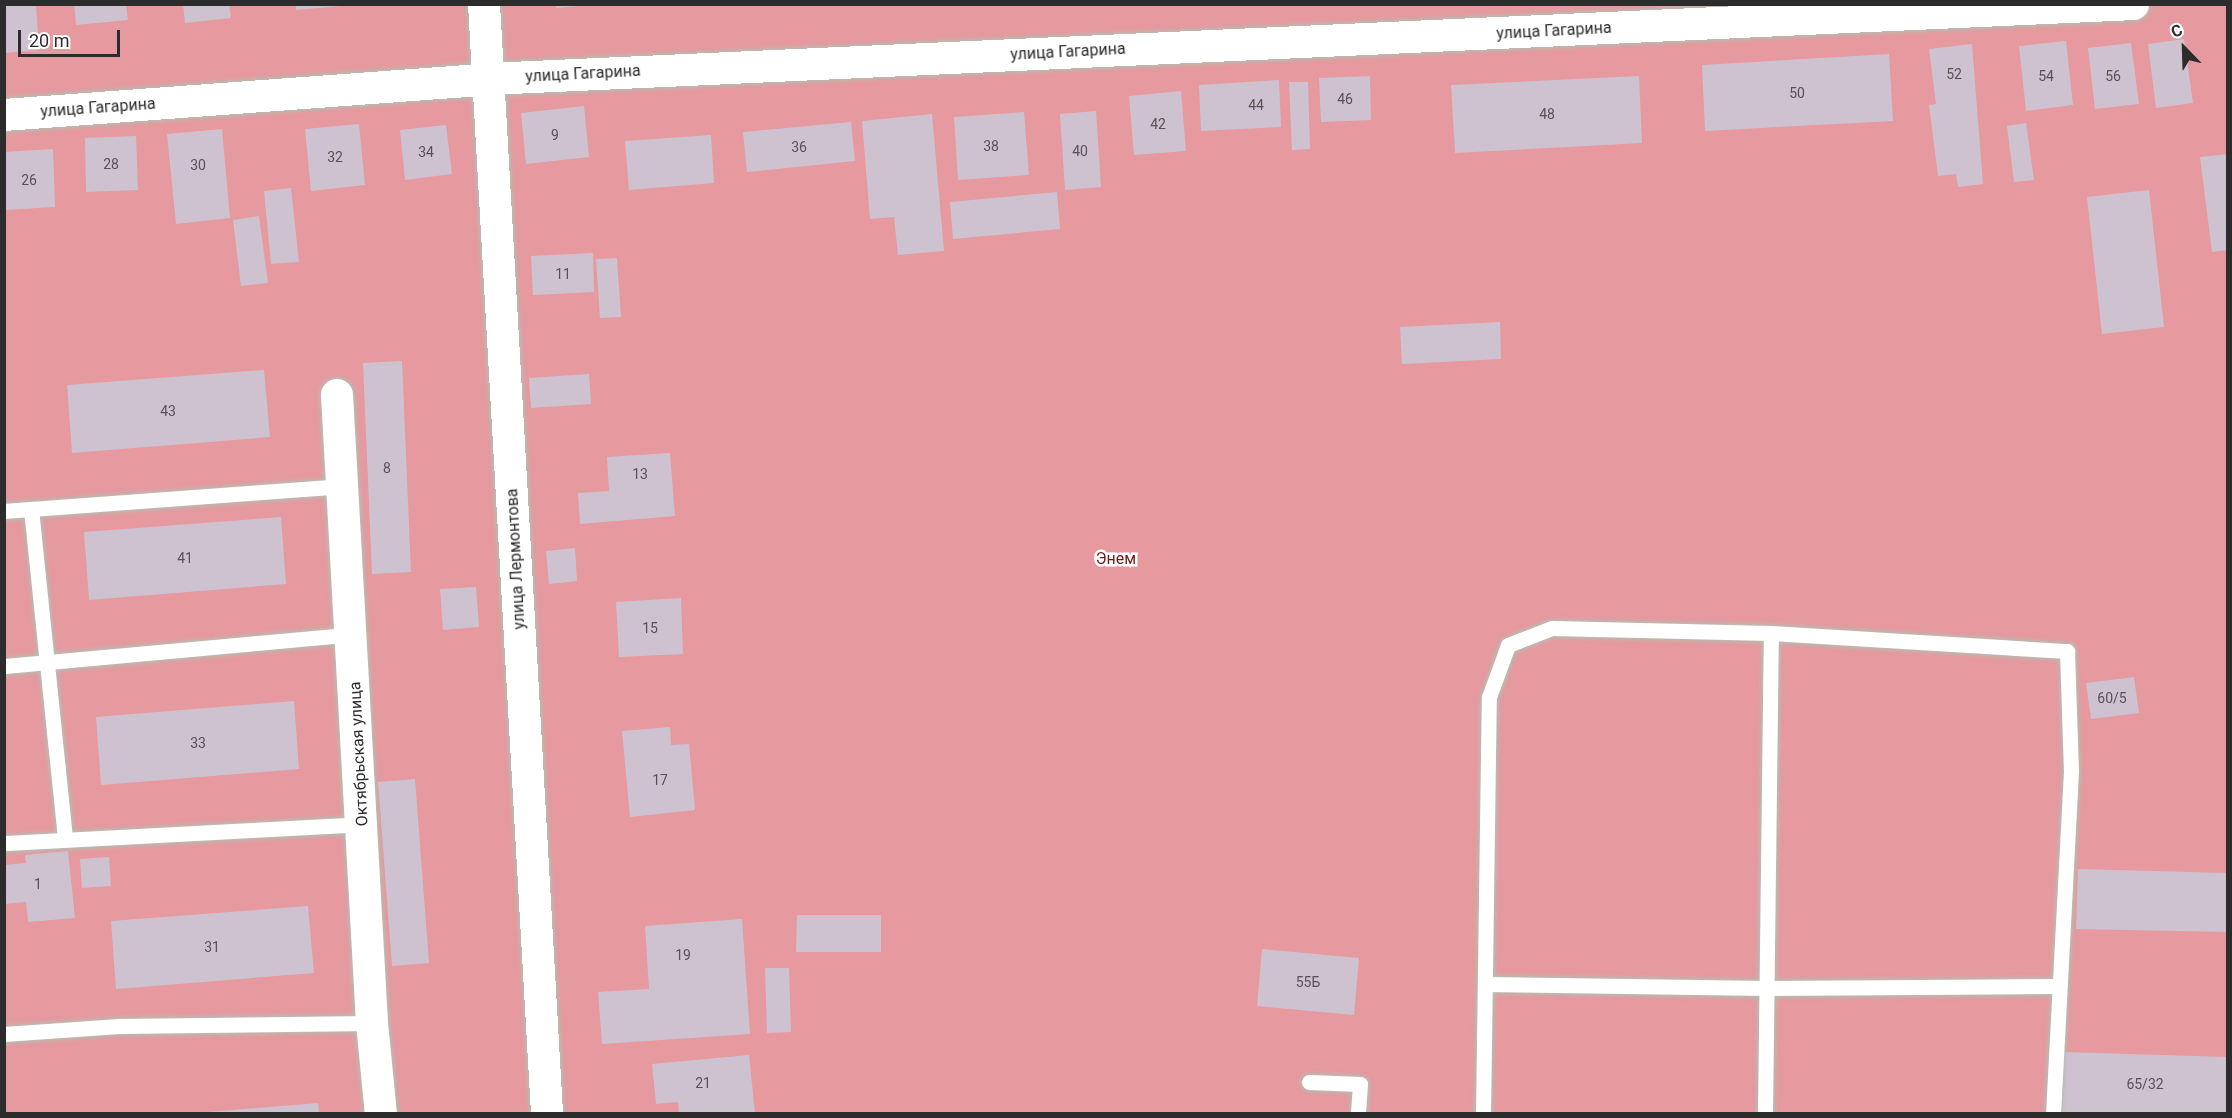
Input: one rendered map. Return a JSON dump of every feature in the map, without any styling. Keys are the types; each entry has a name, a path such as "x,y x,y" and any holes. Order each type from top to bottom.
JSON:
{"street":[{"name":"улица Лермонтова","path":"484,4 547,1113"},
{"name":"улица Гагарина","path":"4,115 489,79 2133,4"},
{"name":"Октябрьская улица","path":"337,395 353,634 372,1023 381,1113"}],"lane":[{"path":"4,511 343,486"},
{"path":"31,509 65,838"},
{"path":"1483,1113 1489,697 1508,645 1552,628 1771,633 2067,651 2071,771 2057,986 2053,1113"},
{"path":"1765,1113 1771,633"},
{"path":"4,666 353,634"},
{"path":"4,843 362,824"},
{"path":"1486,984 1767,988 2057,986"},
{"path":"4,1034 119,1026 372,1023"},
{"path":"1309,1082 1360,1084 1358,1113"}],"green space":[{"name":"Энем","path":"5,5 2227,5 2227,1113 5,1114"}],"building":[{"path":"36,4 39,50 4,53 4,5"},
{"path":"74,4 126,4 128,20 76,25"},
{"path":"183,4 229,4 231,18 185,23"},
{"path":"556,4 579,4 579,6 556,8"},
{"path":"296,5 341,5 341,6 296,10"},
{"path":"2184,39 2193,103 2156,108 2148,44"},
{"path":"2066,41 2073,105 2026,111 2019,46"},
{"path":"2131,43 2139,104 2095,109 2088,48"},
{"path":"1972,44 1983,184 1958,187 1956,174 1938,176 1929,105 1936,104 1929,49"},
{"path":"1889,54 1893,121 1705,131 1702,65"},
{"path":"1370,76 1371,120 1321,122 1319,78"},
{"path":"1639,76 1642,143 1455,153 1451,85"},
{"path":"1279,80 1281,127 1201,131 1199,85"},
{"path":"1289,82 1308,82 1310,149 1292,150"},
{"path":"1181,91 1186,151 1134,155 1129,96"},
{"path":"584,106 589,157 526,164 521,113"},
{"path":"1096,111 1101,187 1065,190 1060,114"},
{"path":"1024,112 1029,175 958,180 954,117"},
{"path":"932,114 944,251 898,255 894,217 870,219 862,121"},
{"path":"851,122 855,161 747,172 743,132"},
{"path":"2026,123 2034,180 2014,182 2007,126"},
{"path":"359,124 365,185 311,191 305,129"},
{"path":"446,125 452,174 405,180 400,130"},
{"path":"222,129 230,218 176,224 167,134"},
{"path":"711,135 714,183 629,190 625,141"},
{"path":"136,136 138,190 86,192 85,138"},
{"path":"53,149 55,207 4,210 4,152"},
{"path":"2228,154 2228,250 2212,252 2200,157"},
{"path":"291,188 299,262 271,264 264,191"},
{"path":"2149,190 2164,327 2102,334 2087,197"},
{"path":"1057,192 1060,229 953,239 950,202"},
{"path":"259,216 268,283 241,286 233,220"},
{"path":"593,253 594,292 533,295 531,256"},
{"path":"617,258 621,317 600,318 596,259"},
{"path":"1500,322 1501,359 1402,364 1400,327"},
{"path":"402,361 411,572 372,574 363,363"},
{"path":"264,370 270,437 72,453 67,385"},
{"path":"589,374 591,404 531,408 529,378"},
{"path":"670,453 675,516 580,524 578,493 609,491 607,457"},
{"path":"281,517 286,584 89,600 84,532"},
{"path":"575,548 577,581 549,584 546,551"},
{"path":"476,587 479,627 443,630 440,589"},
{"path":"681,598 683,654 619,657 616,602"},
{"path":"2134,677 2139,713 2091,719 2086,683"},
{"path":"294,701 299,769 101,785 96,717"},
{"path":"670,727 671,745 689,744 695,810 630,817 622,731"},
{"path":"415,779 429,963 392,966 378,782"},
{"path":"68,851 75,918 28,922 26,902 4,904 4,865 26,863 25,855"},
{"path":"109,857 111,886 82,888 80,859"},
{"path":"2078,869 2228,873 2228,932 2076,929"},
{"path":"308,906 314,973 116,989 111,921"},
{"path":"797,915 881,915 881,952 796,952"},
{"path":"742,919 750,1034 602,1044 598,992 649,989 645,926"},
{"path":"1262,949 1359,958 1354,1015 1257,1006"},
{"path":"765,968 789,968 791,1032 767,1033"},
{"path":"2064,1052 2228,1057 2228,1113 2062,1112"},
{"path":"749,1055 755,1113 679,1113 678,1102 656,1104 652,1064"},
{"path":"318,1103 319,1113 208,1113 208,1112"}]}
